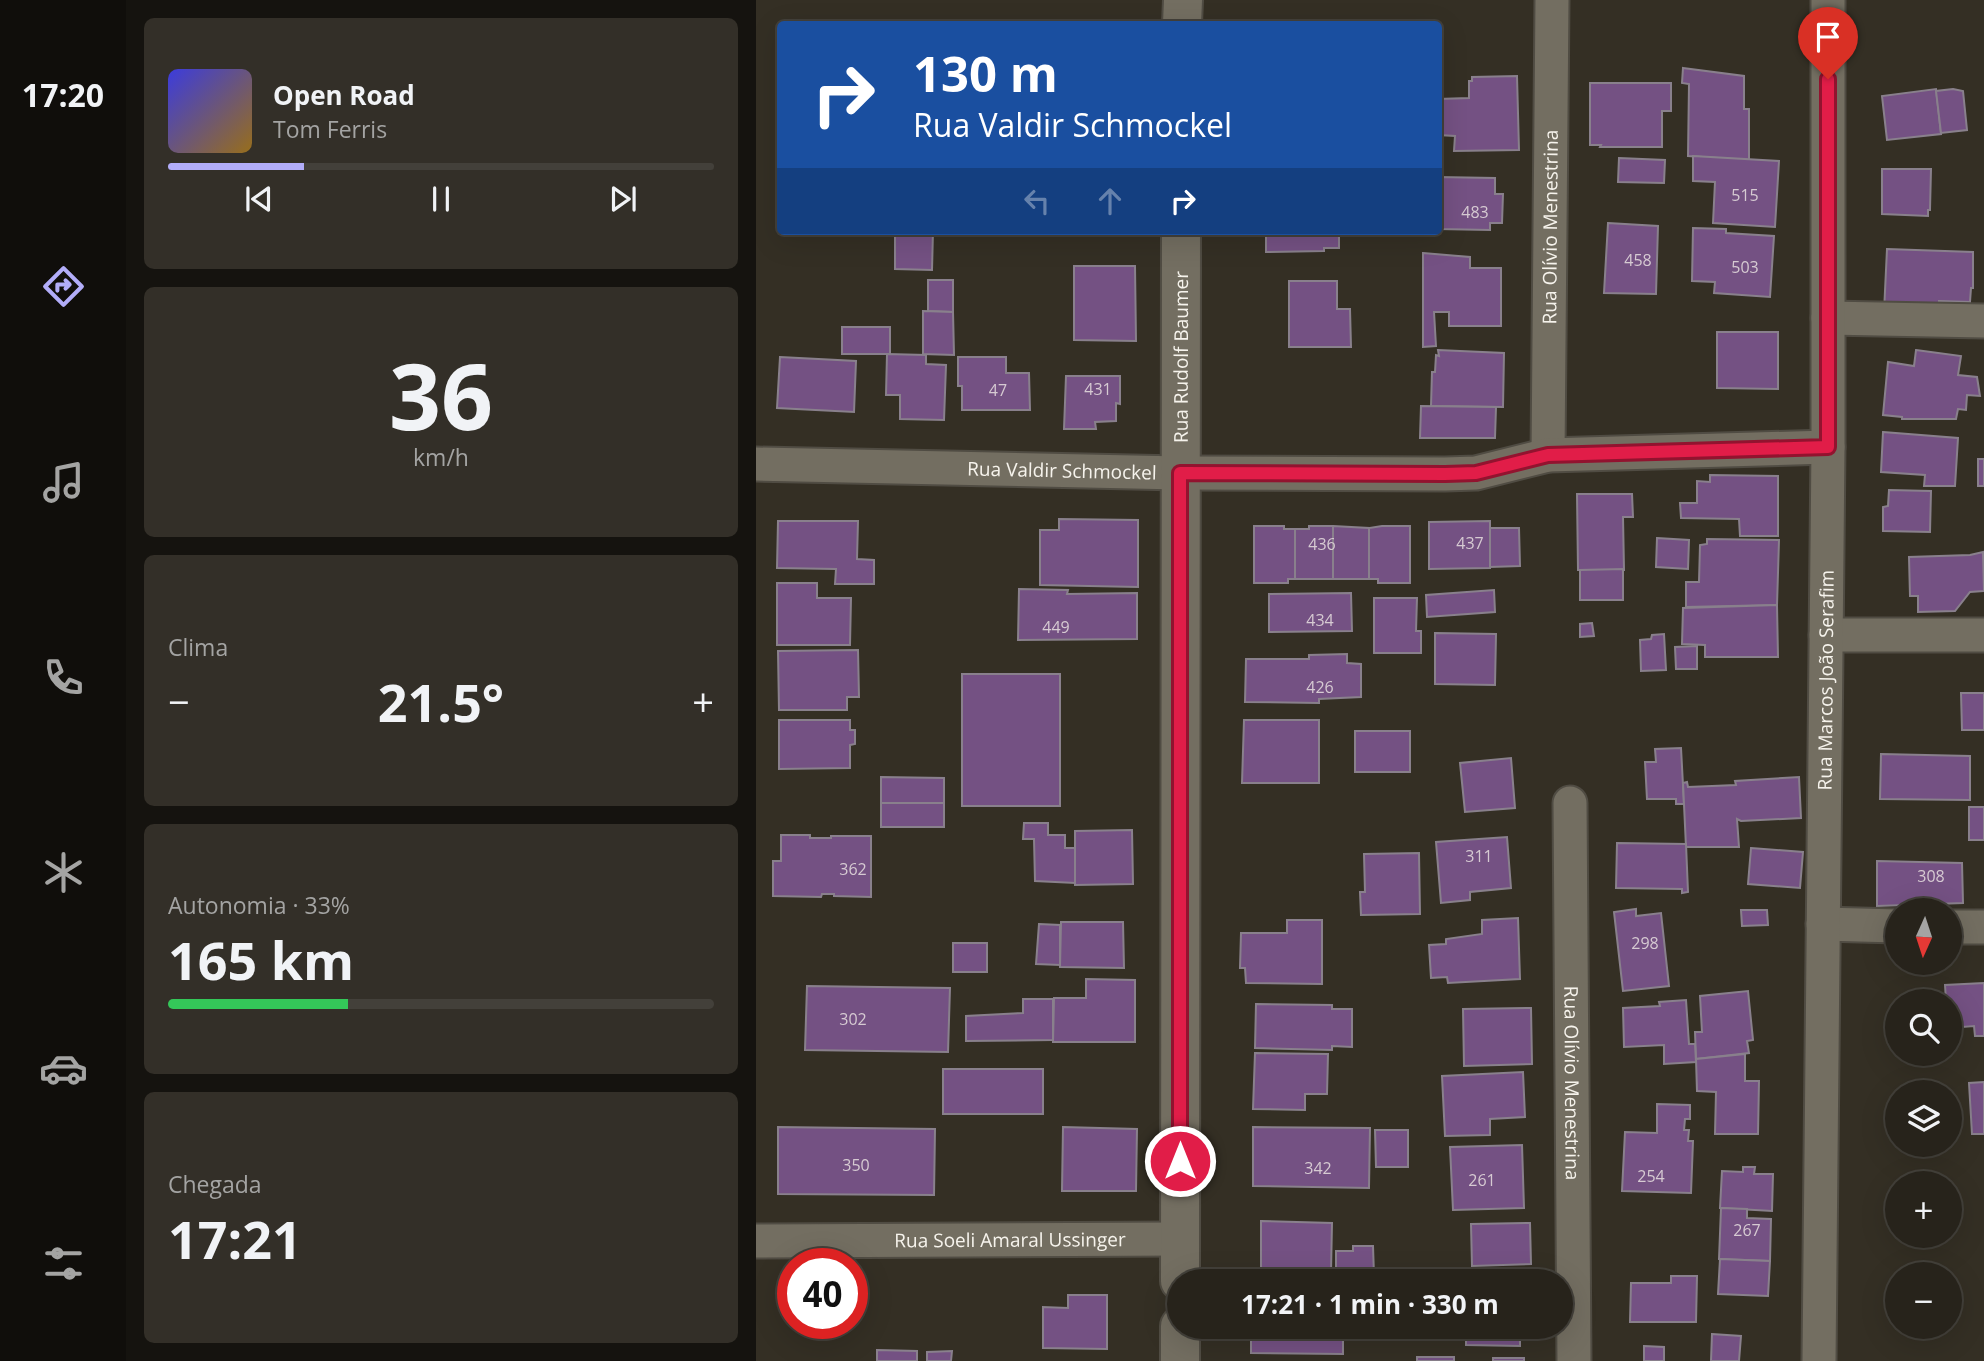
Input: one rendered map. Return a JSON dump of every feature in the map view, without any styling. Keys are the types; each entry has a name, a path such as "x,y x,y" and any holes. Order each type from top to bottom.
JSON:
{"street":[{"path":"1182,21 1183,0"},
{"name":"Rua Olívio Menestrina","path":"1548,455 1552,0"},
{"name":"Rua Marcos João Serafim","path":"1819,1361 1828,447 1828,0"},
{"name":"Rua Rudolf Baumer","path":"1180,1269 1181,235"},
{"path":"1828,318 1984,321"},
{"name":"Rua Valdir Schmockel","path":"756,464 1180,473 1445,474 1476,473 1548,455 1828,447"},
{"path":"1826,635 1984,635"},
{"name":"Rua Olívio Menestrina","path":"1570,803 1574,1361"},
{"path":"1823,924 1885,926"},
{"path":"1962,927 1984,928"},
{"name":"Rua Soeli Amaral Ussinger","path":"756,1241 1180,1239"},
{"path":"1180,1339 1180,1361"}],"building":[{"path":"1683,68 1744,76 1744,109 1749,109 1749,160 1688,156 1689,84 1682,83"},
{"path":"1517,76 1519,150 1454,151 1455,136 1442,135 1442,99 1469,98 1469,81 1472,81 1472,77"},
{"path":"1590,83 1671,83 1671,111 1662,111 1662,147 1590,145"},
{"path":"1936,89 1941,134 1887,140 1882,96"},
{"path":"1936,91 1963,91 1967,130 1941,133"},
{"path":"1693,156 1779,161 1775,227 1713,223 1715,182 1693,181"},
{"path":"1619,158 1665,160 1664,183 1618,182"},
{"path":"1882,169 1931,169 1928,216 1882,214"},
{"path":"1442,177 1495,178 1495,194 1503,194 1502,223 1490,223 1490,230 1442,229"},
{"path":"1608,223 1658,226 1656,294 1604,293"},
{"path":"1693,228 1726,229 1726,233 1774,236 1770,297 1714,293 1715,282 1692,281"},
{"path":"895,235 933,235 932,270 895,269"},
{"path":"1266,235 1339,235 1339,248 1324,248 1324,251 1266,252"},
{"path":"1887,249 1973,252 1973,288 1970,302 1939,301 1938,314 1884,312"},
{"path":"1423,253 1470,257 1470,268 1501,268 1501,326 1449,326 1449,312 1434,312 1436,346 1423,347"},
{"path":"1074,266 1135,266 1136,341 1074,340"},
{"path":"928,280 953,280 953,312 928,311"},
{"path":"1289,281 1337,281 1337,309 1350,309 1351,347 1289,347"},
{"path":"923,311 953,312 954,355 923,354"},
{"path":"842,327 890,327 890,354 842,354"},
{"path":"1717,332 1778,332 1778,389 1717,388"},
{"path":"1438,350 1504,353 1503,407 1431,406 1432,372 1435,372"},
{"path":"1916,350 1961,356 1958,375 1977,377 1980,396 1967,395 1966,410 1958,409 1956,419 1902,419 1883,415 1888,362 1914,366"},
{"path":"887,354 926,355 926,364 946,365 944,420 900,419 900,395 886,395"},
{"path":"780,357 856,361 854,412 777,408"},
{"path":"958,357 1006,357 1006,373 1029,373 1030,410 962,410 962,386 958,386"},
{"path":"1066,376 1120,376 1120,404 1116,403 1116,421 1095,422 1096,429 1064,429"},
{"path":"1421,406 1496,407 1495,438 1420,438"},
{"path":"1883,432 1958,438 1955,486 1924,486 1925,475 1881,472"},
{"path":"1978,459 1984,459 1984,486 1978,486"},
{"path":"1710,475 1778,476 1778,536 1740,536 1739,519 1681,518 1680,503 1697,503 1697,481 1710,482"},
{"path":"1889,490 1931,491 1930,532 1883,531 1883,507 1888,506"},
{"path":"1577,494 1632,494 1633,517 1623,517 1624,570 1578,570"},
{"path":"1059,519 1138,520 1138,587 1040,585 1040,530 1059,530"},
{"path":"778,521 858,521 857,559 874,560 874,584 835,584 836,569 777,568"},
{"path":"1490,521 1490,568 1429,569 1429,522"},
{"path":"1254,526 1284,526 1284,529 1295,529 1295,579 1288,579 1288,583 1254,583"},
{"path":"1309,526 1333,526 1333,579 1295,579 1295,529 1309,529"},
{"path":"1333,526 1369,528 1369,579 1333,579"},
{"path":"1410,526 1410,583 1378,583 1378,579 1369,579 1369,528"},
{"path":"1490,528 1519,528 1520,566 1490,567"},
{"path":"1657,538 1689,540 1688,569 1656,567"},
{"path":"1707,539 1779,540 1777,605 1686,607 1686,582 1699,582 1700,545 1707,544"},
{"path":"1983,552 1984,591 1970,592 1955,611 1918,612 1918,596 1910,596 1909,557 1970,555"},
{"path":"1623,569 1623,600 1580,600 1580,570"},
{"path":"777,583 817,583 817,598 851,598 850,645 777,645"},
{"path":"1019,589 1068,590 1067,594 1137,593 1137,639 1018,640"},
{"path":"1494,590 1495,612 1427,617 1426,595"},
{"path":"1351,593 1352,631 1269,632 1269,594"},
{"path":"1374,598 1417,598 1416,631 1421,631 1421,653 1374,653"},
{"path":"1777,605 1778,657 1705,657 1705,645 1682,644 1683,608"},
{"path":"1592,623 1594,636 1580,637 1580,624"},
{"path":"1435,633 1496,634 1495,685 1435,684"},
{"path":"1664,634 1666,670 1641,671 1640,640"},
{"path":"1697,646 1697,669 1676,669 1675,647"},
{"path":"858,650 859,697 847,697 847,710 779,710 778,651"},
{"path":"1347,654 1347,663 1361,664 1361,697 1319,699 1319,703 1245,702 1246,659 1309,659 1309,655"},
{"path":"962,674 1060,674 1060,806 962,806"},
{"path":"1961,693 1984,693 1984,730 1962,730"},
{"path":"779,720 850,720 850,730 855,730 855,744 850,745 850,768 779,769"},
{"path":"1244,720 1319,720 1319,783 1242,783"},
{"path":"1355,731 1410,731 1410,772 1355,772"},
{"path":"1681,748 1684,804 1676,804 1676,799 1647,799 1645,762 1656,762 1655,749"},
{"path":"1881,754 1970,756 1970,800 1880,799"},
{"path":"1511,758 1515,808 1465,812 1460,763"},
{"path":"881,777 944,778 944,803 881,803"},
{"path":"1799,777 1801,818 1737,819 1739,847 1686,847 1683,783 1687,782 1688,787 1736,785 1735,781"},
{"path":"881,803 944,803 944,827 881,827"},
{"path":"1969,807 1984,807 1984,840 1969,840"},
{"path":"1024,823 1048,823 1048,835 1065,835 1065,848 1075,848 1075,883 1035,881 1034,839 1023,839"},
{"path":"1132,830 1133,884 1075,885 1075,831"},
{"path":"781,835 810,835 810,838 871,836 871,897 834,894 822,894 821,897 773,896 773,861 781,861"},
{"path":"1507,837 1511,888 1470,892 1470,900 1441,903 1436,842"},
{"path":"1617,843 1686,844 1688,892 1682,893 1682,889 1616,888"},
{"path":"1751,848 1803,852 1800,888 1748,884"},
{"path":"1419,853 1420,914 1361,915 1360,892 1365,892 1364,854"},
{"path":"1877,861 1962,863 1963,903 1962,898 1885,898 1885,906 1877,906"},
{"path":"1636,909 1636,916 1661,913 1669,986 1623,991 1614,912"},
{"path":"1741,910 1767,910 1768,925 1742,926"},
{"path":"1518,918 1520,979 1448,983 1447,977 1431,978 1429,945 1446,944 1446,939 1482,934 1482,920"},
{"path":"1287,920 1322,920 1322,984 1246,983 1245,968 1240,968 1241,933 1287,933"},
{"path":"1061,922 1123,922 1124,968 1060,967"},
{"path":"1039,924 1060,925 1060,965 1036,964"},
{"path":"953,943 987,943 987,972 953,972"},
{"path":"1086,979 1135,980 1135,1042 1053,1042 1054,998 1086,998"},
{"path":"1984,983 1984,1036 1975,1036 1974,1026 1962,1027 1962,989 1945,989 1945,985"},
{"path":"807,986 950,988 948,1052 805,1050"},
{"path":"1748,991 1753,1040 1747,1041 1749,1053 1696,1059 1695,1032 1702,1032 1700,996"},
{"path":"1023,999 1053,999 1053,1040 966,1041 966,1016 1023,1013"},
{"path":"1686,1000 1689,1044 1695,1044 1696,1062 1664,1064 1664,1045 1624,1047 1623,1008 1660,1006 1659,1002"},
{"path":"1256,1004 1332,1005 1332,1009 1352,1009 1352,1047 1332,1046 1332,1050 1255,1048"},
{"path":"1531,1008 1532,1064 1464,1066 1463,1009"},
{"path":"1255,1053 1328,1054 1327,1094 1305,1094 1305,1110 1253,1109"},
{"path":"1745,1054 1745,1081 1759,1081 1758,1134 1715,1134 1716,1092 1697,1091 1696,1059"},
{"path":"943,1069 1043,1069 1043,1114 943,1114"},
{"path":"1523,1072 1525,1117 1490,1119 1490,1135 1445,1136 1442,1076"},
{"path":"1984,1082 1984,1134 1972,1134 1969,1083"},
{"path":"1657,1104 1690,1105 1690,1119 1685,1119 1684,1130 1689,1130 1688,1141 1693,1141 1691,1193 1622,1191 1625,1132 1657,1133"},
{"path":"778,1127 935,1129 934,1195 778,1194"},
{"path":"1063,1127 1137,1129 1136,1191 1062,1191"},
{"path":"1253,1127 1370,1128 1369,1188 1253,1186"},
{"path":"1375,1130 1408,1130 1408,1167 1376,1167"},
{"path":"1522,1145 1524,1208 1453,1210 1450,1147"},
{"path":"1743,1167 1755,1167 1754,1174 1773,1174 1772,1211 1720,1208 1722,1171 1743,1172"},
{"path":"1721,1208 1747,1209 1747,1218 1771,1219 1770,1261 1719,1259"},
{"path":"1261,1221 1332,1223 1331,1269 1261,1269"},
{"path":"1530,1223 1531,1264 1472,1266 1471,1224"},
{"path":"1353,1246 1373,1246 1374,1269 1336,1269 1336,1251 1353,1251"},
{"path":"1720,1259 1770,1261 1768,1296 1718,1294"},
{"path":"1671,1276 1697,1276 1696,1322 1630,1322 1631,1283 1671,1283"},
{"path":"1068,1295 1107,1295 1107,1349 1043,1348 1043,1307 1068,1308"},
{"path":"1712,1334 1741,1336 1739,1361 1711,1361"},
{"path":"1251,1339 1343,1339 1343,1354 1251,1353"},
{"path":"1466,1339 1520,1339 1520,1346 1466,1345"},
{"path":"1644,1346 1664,1347 1664,1361 1644,1361"},
{"path":"877,1350 917,1351 917,1361 877,1361"},
{"path":"952,1351 951,1361 927,1361 927,1352"},
{"path":"1417,1357 1454,1357 1454,1361 1417,1361"},
{"path":"1493,1358 1524,1358 1524,1361 1493,1361"}],"route":[{"path":"1180,1161 1180,473 1476,473 1548,455 1828,447 1828,79"}]}
